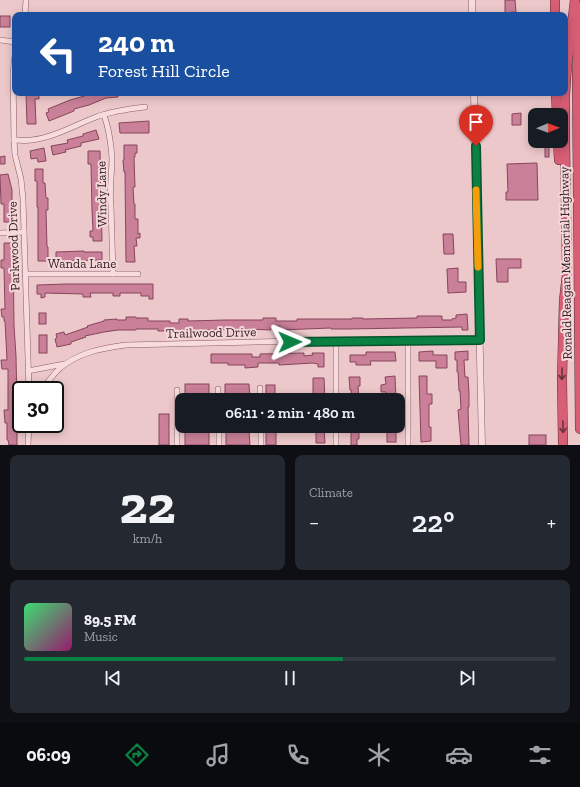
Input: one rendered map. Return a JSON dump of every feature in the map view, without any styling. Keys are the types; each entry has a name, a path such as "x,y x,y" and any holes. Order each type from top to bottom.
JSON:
{"highway":[{"path":"555,0 555,12"},
{"path":"568,56 575,0"},
{"name":"Ronald Reagan Memorial Highway","path":"579,0 577,78 580,429"},
{"path":"556,96 557,108"},
{"path":"564,300 567,274 564,141 565,96"},
{"path":"558,148 564,300 562,379 563,445"}],"street":[{"path":"25,12 26,0"},
{"path":"472,0 472,12"},
{"path":"0,40 12,42"},
{"name":"Parkwood Drive","path":"13,96 15,155 22,186 23,199 29,381"},
{"path":"474,96 482,445"},
{"path":"14,140 42,138 118,110 145,107"},
{"name":"Windy Lane","path":"104,115 109,128 112,159 110,195 113,274"},
{"path":"0,233 24,232"},
{"name":"Wanda Lane","path":"25,274 138,274"},
{"path":"336,340 336,393"},
{"name":"Trailwood Drive","path":"49,381 57,371 76,357 110,347 126,345 336,340 480,340"},
{"path":"408,341 408,445"},
{"name":"Trailwood Drive","path":"28,371 66,363"},
{"path":"260,388 260,393"},
{"path":"28,445 29,433"},
{"path":"177,433 178,445"},
{"path":"219,433 219,445"},
{"path":"260,433 261,445"},
{"path":"336,433 336,445"}],"building":[{"path":"505,0 515,0 516,12 505,12"},
{"path":"0,16 10,16 10,27 0,27"},
{"path":"26,96 39,96 39,99 35,99 36,124 27,124"},
{"path":"84,96 118,96 106,98 74,109 74,111 49,121 46,113 49,112 48,109"},
{"path":"521,113 521,125 512,125 512,114"},
{"path":"149,121 149,133 120,133 119,123"},
{"path":"96,130 99,139 81,143 81,146 53,155 51,146 68,143 67,140 83,136 83,134"},
{"path":"124,145 137,145 137,153 135,153 134,157 135,187 133,187 135,219 138,219 138,234 140,233 140,238 136,238 137,246 134,246 135,262 126,262 125,172 123,160"},
{"path":"44,148 46,161 38,162 37,158 31,159 30,151"},
{"path":"545,148 549,148 549,157 545,157"},
{"path":"88,151 100,151 102,241 93,241 93,237 90,237 90,231 93,231 91,164 88,164"},
{"path":"5,156 5,164 0,164 0,157"},
{"path":"537,163 538,200 506,200 506,192 508,192 507,164"},
{"path":"35,169 43,169 43,183 45,183 46,198 48,198 48,210 46,210 48,261 38,261 38,207"},
{"path":"8,174 12,190 13,222 4,222 4,204 1,204 0,175"},
{"path":"443,234 453,234 454,254 444,254"},
{"path":"4,243 13,243 16,381 12,381 12,433 17,433 17,445 9,445 7,440 7,423 5,423 4,410 8,410 8,369 2,369 1,360 7,360 5,321 4,317 2,317 1,309 5,309 4,268 1,268 1,260 4,260"},
{"path":"56,252 102,252 102,260 56,261"},
{"path":"496,259 521,259 521,268 508,268 508,282 497,282"},
{"path":"458,268 458,282 466,282 466,292 448,293 447,269"},
{"path":"153,284 153,299 149,299 149,296 141,296 141,293 120,293 120,296 113,296 113,293 90,293 91,297 83,297 83,294 45,293 45,297 41,298 41,294 37,294 37,285"},
{"path":"39,313 46,313 46,324 39,324"},
{"path":"467,314 468,330 462,330 462,327 280,330 280,326 271,327 271,330 245,329 158,331 158,329 136,329 118,330 85,336 86,337 71,342 71,344 57,347 55,339 57,338 56,334 64,332 65,335 104,320 126,320 126,317 148,318 148,321 170,321 170,323 179,323 179,319 188,319 188,321 263,320 263,318 276,318 276,321 297,321 297,319 417,318 417,316 442,316 442,320 452,320 456,318 456,315"},
{"path":"39,335 47,335 47,353 39,353"},
{"path":"433,351 433,355 447,355 447,368 436,368 436,361 419,361 419,352"},
{"path":"468,351 468,360 464,360 465,377 468,377 469,393 469,445 461,445 458,410 461,409 460,391 455,352"},
{"path":"366,352 395,352 396,361 370,361 371,365 356,365 356,362 350,362 350,355 366,355"},
{"path":"304,353 304,356 313,355 312,353 324,353 324,367 318,367 318,364 313,363 279,365 279,363 258,363 258,367 245,368 245,365 211,363 211,354 252,354 252,357 260,357 260,354"},
{"path":"395,376 396,393 381,392 381,385 386,384 385,377"},
{"path":"419,376 427,376 427,394 432,394 432,404 429,404 429,427 431,427 431,441 421,442"},
{"path":"349,377 360,377 358,393 351,393"},
{"path":"313,378 324,378 325,393 313,393"},
{"path":"185,384 209,384 209,393 185,393"},
{"path":"225,384 249,384 250,393 225,393"},
{"path":"266,385 275,385 275,393 266,393"},
{"path":"159,414 169,414 169,445 159,445"},
{"path":"185,433 209,433 209,445 185,445"},
{"path":"226,433 249,433 250,445 226,445"},
{"path":"266,433 276,433 276,445 266,445"},
{"path":"316,433 324,433 325,443 316,443"},
{"path":"351,433 359,433 357,445 351,445"},
{"path":"387,433 396,433 396,442 387,442"},
{"path":"529,435 546,435 546,445 529,445"}],"slow traffic":[{"path":"476,190 478,267"}],"route":[{"path":"290,342 336,340 480,340 476,212 476,146"}]}
